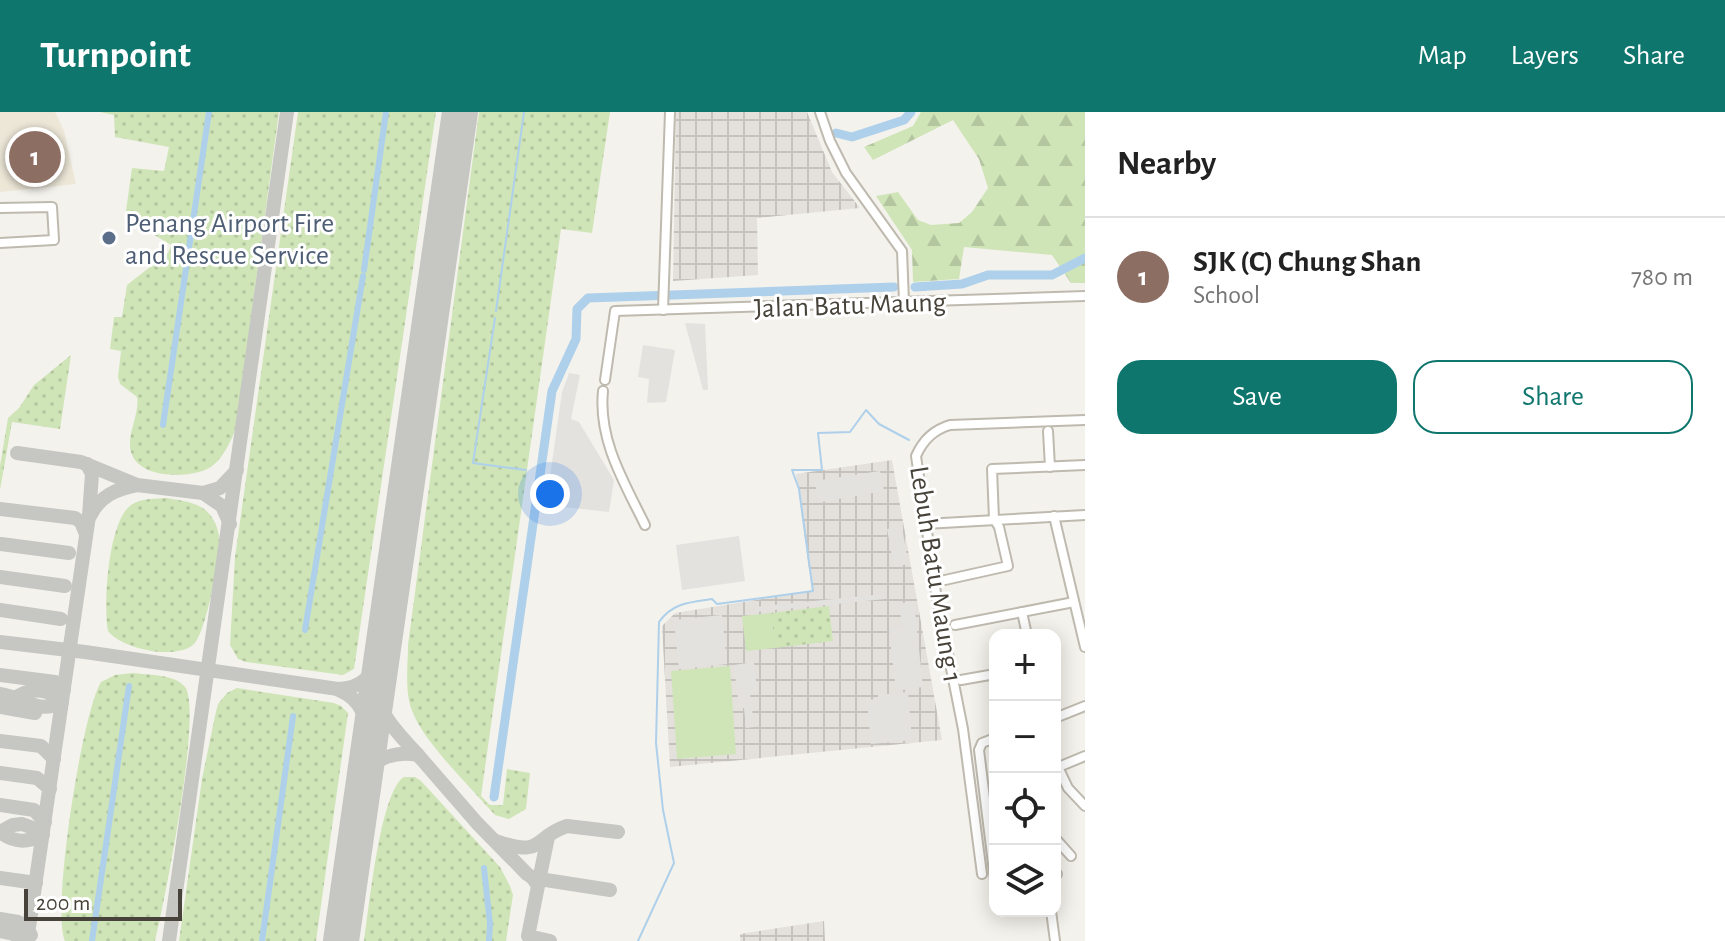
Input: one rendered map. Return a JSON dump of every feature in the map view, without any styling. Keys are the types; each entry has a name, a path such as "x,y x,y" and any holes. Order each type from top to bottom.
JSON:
{"street":[{"path":"663,309 670,112"},
{"path":"820,112 833,150 846,173 902,251 904,302"},
{"path":"0,208 52,207 54,240 0,243"},
{"name":"Jalan Batu Maung","path":"605,380 615,311 1085,296"},
{"path":"603,391 603,427 616,464 645,525"},
{"name":"Lebuh Batu Maung 1","path":"982,874 963,729 925,524 916,456 933,432 950,425 1085,420"},
{"path":"1048,431 1050,467"},
{"path":"945,580 1008,566 999,527 994,519 992,469 1085,465"},
{"path":"925,524 1085,515"},
{"path":"1054,516 1074,602 1082,623 1085,647"},
{"path":"955,625 1074,602"},
{"path":"1022,612 1026,629"},
{"path":"961,680 989,675"},
{"path":"1061,716 1085,706"},
{"path":"989,740 979,747 989,786"},
{"path":"1061,766 1085,756"},
{"path":"1060,773 1068,788 1085,806"},
{"path":"972,793 989,790"},
{"path":"1061,845 1071,856"},
{"path":"1052,917 1055,941"}],"shaded area":[{"path":"0,112 55,112 64,131 76,184 0,192"},
{"path":"676,112 807,112 832,172 860,208 757,218 758,275 673,281"},
{"path":"685,323 705,324 708,390 703,390"},
{"path":"643,345 675,350 666,402 647,403 649,379 638,377"},
{"path":"569,373 580,375 571,419 579,422 614,480 609,512 546,505 562,392"},
{"path":"892,460 942,740 670,767 662,626 675,613 812,591 796,474"},
{"path":"880,471 884,491 821,502 817,496 815,481"},
{"path":"902,526 908,564 894,567 887,529"},
{"path":"739,536 745,581 682,590 676,545"},
{"path":"884,594 885,599 755,612 755,607"},
{"path":"914,602 923,687 896,691 889,629 902,627 899,603"},
{"path":"722,615 727,664 679,669 674,620"},
{"path":"754,662 757,691 750,692 754,727 746,728 744,708 739,708 734,665"},
{"path":"908,692 912,740 871,744 867,700 878,699 878,695"},
{"path":"824,921 825,941 740,941 740,934"}],"green space":[{"path":"100,112 279,112 236,427 229,444 214,465 200,472 178,475 154,472 136,461 131,452 130,439 137,397 120,384 121,351 110,349 114,317 122,317 127,285 168,253 171,245 148,231 128,226 125,218 132,168 164,171 169,147 115,137 114,115"},
{"path":"298,112 436,112 354,669 343,675 246,662 238,659 230,645 235,557"},
{"path":"479,112 610,112 592,233 561,229 481,796 490,805 503,805 507,769 530,773 526,809 509,819 495,815 438,751 413,713 407,688 408,645"},
{"path":"921,112 1085,112 1085,283 1071,283 1052,255 964,247 959,279 913,282 912,250 876,196 898,192 918,220 931,225 959,223 972,212 988,188 979,159 953,120 873,160 864,147 913,126"},
{"path":"71,355 60,429 12,422 0,490 0,466 8,418 19,408 34,385"},
{"path":"167,498 191,503 207,511 219,536 215,578 203,627 193,645 174,652 136,647 115,637 108,631 106,603 112,545 123,514 139,501"},
{"path":"829,606 833,641 775,648 771,613"},
{"path":"771,613 775,648 746,651 742,616"},
{"path":"730,666 736,754 677,759 671,671"},
{"path":"115,675 161,676 181,683 189,703 186,768 155,941 65,941 62,892 65,854 85,731 101,682"},
{"path":"237,688 334,703 348,713 316,941 179,941 202,779 215,716 218,704 227,693"},
{"path":"404,777 415,777 421,781 500,867 513,895 506,941 364,941 382,827 388,804"}],"waterway":[{"path":"163,425 209,112"},
{"path":"364,270 386,112"},
{"path":"496,311 524,112"},
{"path":"836,133 852,137 904,120 911,112"},
{"path":"915,287 962,284 988,275 1052,275 1085,258"},
{"path":"305,630 363,276"},
{"path":"494,797 552,391 576,339 577,309 588,298 894,287"},
{"path":"495,318 473,463 526,470"},
{"path":"638,941 674,863 663,810 656,743 659,622 676,607 689,603 712,599 717,604 813,591 799,489 792,470 822,470 818,433 850,432 866,410 879,424 909,440"},
{"path":"92,941 129,686"},
{"path":"262,941 293,716"},
{"path":"484,868 489,941"}],"taxiway":[{"path":"169,941 287,112"},
{"path":"17,453 81,462 137,485 203,493"},
{"path":"27,941 89,516 92,474 87,464"},
{"path":"230,524 222,506 203,493 220,488 237,470"},
{"path":"90,516 109,494 137,485"},
{"path":"0,509 75,518 81,522 86,534"},
{"path":"1,544 69,553"},
{"path":"0,577 65,586"},
{"path":"0,610 61,619"},
{"path":"0,642 338,689 355,686 367,678 383,651"},
{"path":"0,675 55,682 64,690"},
{"path":"364,778 373,765 386,757 418,755 384,713 378,682"},
{"path":"339,690 358,705 365,718 369,742"},
{"path":"0,694 38,706 53,706 62,702 52,694 41,691 18,696"},
{"path":"0,707 35,713"},
{"path":"0,741 41,746 54,759"},
{"path":"418,755 477,823 527,874 533,878 610,890"},
{"path":"0,773 37,778 50,789"},
{"path":"0,805 34,810 45,822"},
{"path":"22,824 36,829 43,835 21,841 0,832 22,824"},
{"path":"496,841 531,847 567,826 618,832"},
{"path":"538,885 548,837"},
{"path":"0,878 36,883"},
{"path":"533,878 538,886 528,936 550,941"},
{"path":"0,919 18,922 31,935"},
{"path":"0,931 14,934 21,941"}],"runway":[{"path":"341,941 460,112"}],"place":[{"name":"SJK (C) Chung Shan","path":"35,157"},
{"name":"Penang Airport Fire and Rescue Service","path":"109,238"}]}
